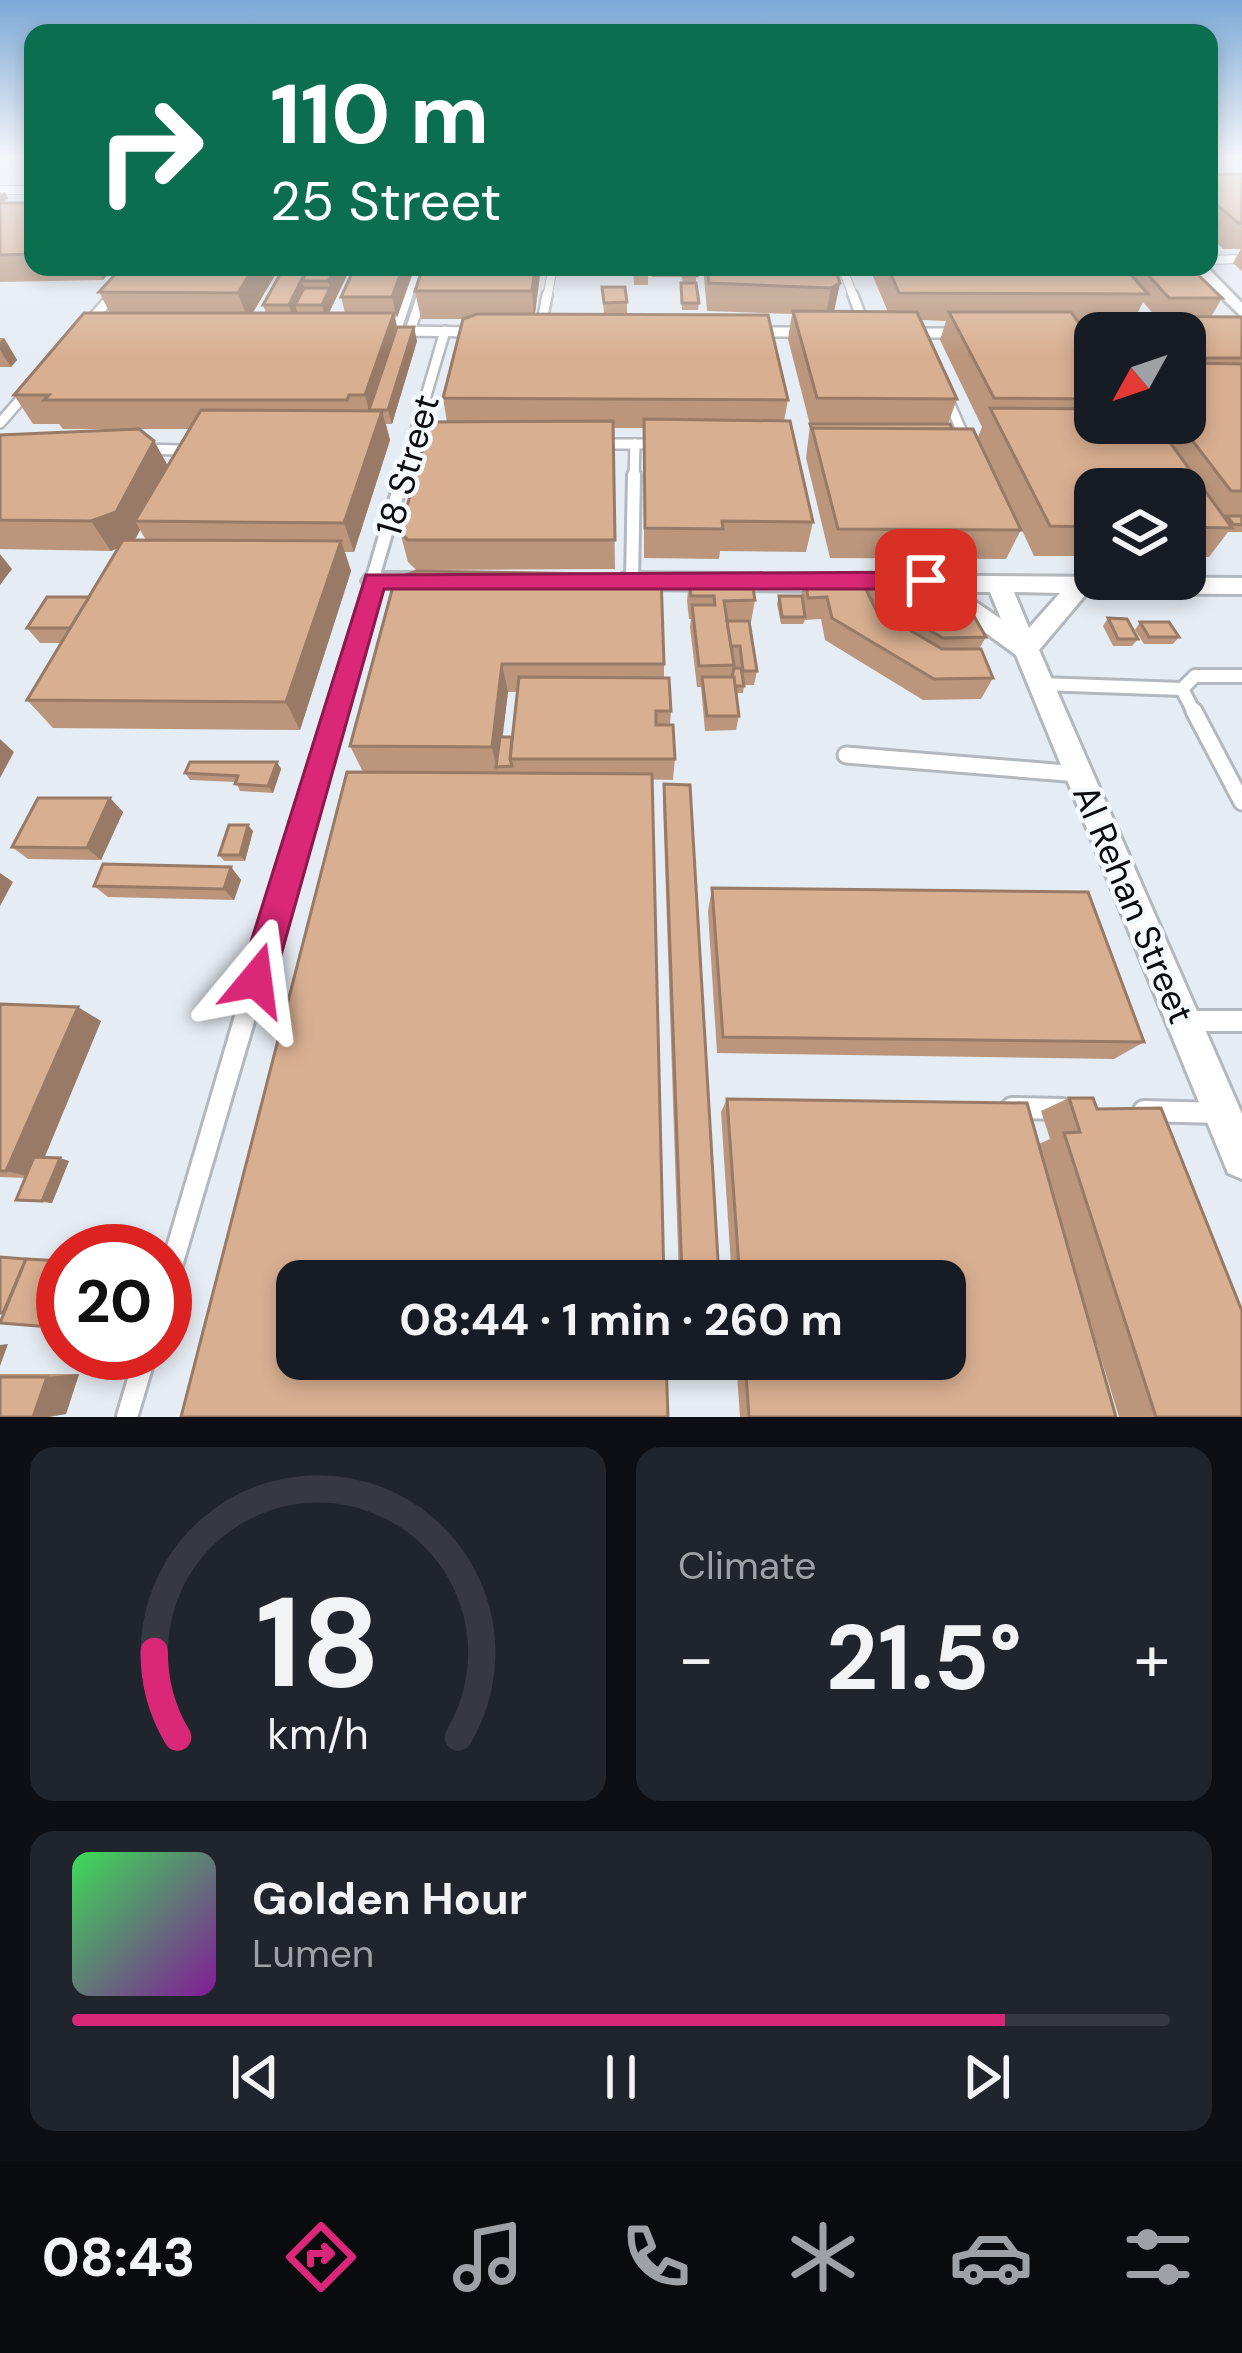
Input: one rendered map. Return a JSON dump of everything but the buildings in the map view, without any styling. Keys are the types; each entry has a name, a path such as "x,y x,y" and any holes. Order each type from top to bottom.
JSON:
{"street":[{"path":"1207,276 1242,312"},
{"path":"926,580 1026,649 1074,592"},
{"path":"374,581 445,581"},
{"path":"621,581 1074,585"},
{"name":"Al Rehan Street","path":"998,583 1242,1159"},
{"path":"1206,586 1242,586"}],"lane":[{"path":"105,331 81,331 128,276"},
{"path":"396,332 415,276"},
{"path":"410,332 429,276"},
{"path":"551,276 541,332 564,332"},
{"path":"845,276 867,332"},
{"path":"375,331 493,332"},
{"name":"18 Street","path":"184,1224 445,332"},
{"path":"750,332 820,332"},
{"path":"843,332 884,332"},
{"path":"901,332 962,333"},
{"path":"918,333 928,354"},
{"path":"938,376 966,441"},
{"path":"0,423 40,377"},
{"path":"413,442 436,442"},
{"path":"591,443 680,444"},
{"path":"621,581 635,444"},
{"path":"134,449 178,450"},
{"path":"1041,684 1182,689 1195,676 1242,676"},
{"path":"1182,689 1242,802"},
{"path":"846,755 1079,774"},
{"path":"1184,1021 1242,1021"},
{"path":"1012,1116 1086,1110"},
{"path":"1132,1111 1223,1113"},
{"path":"127,1417 138,1380"}],"route":[{"path":"256,980 374,581 926,580"}]}
